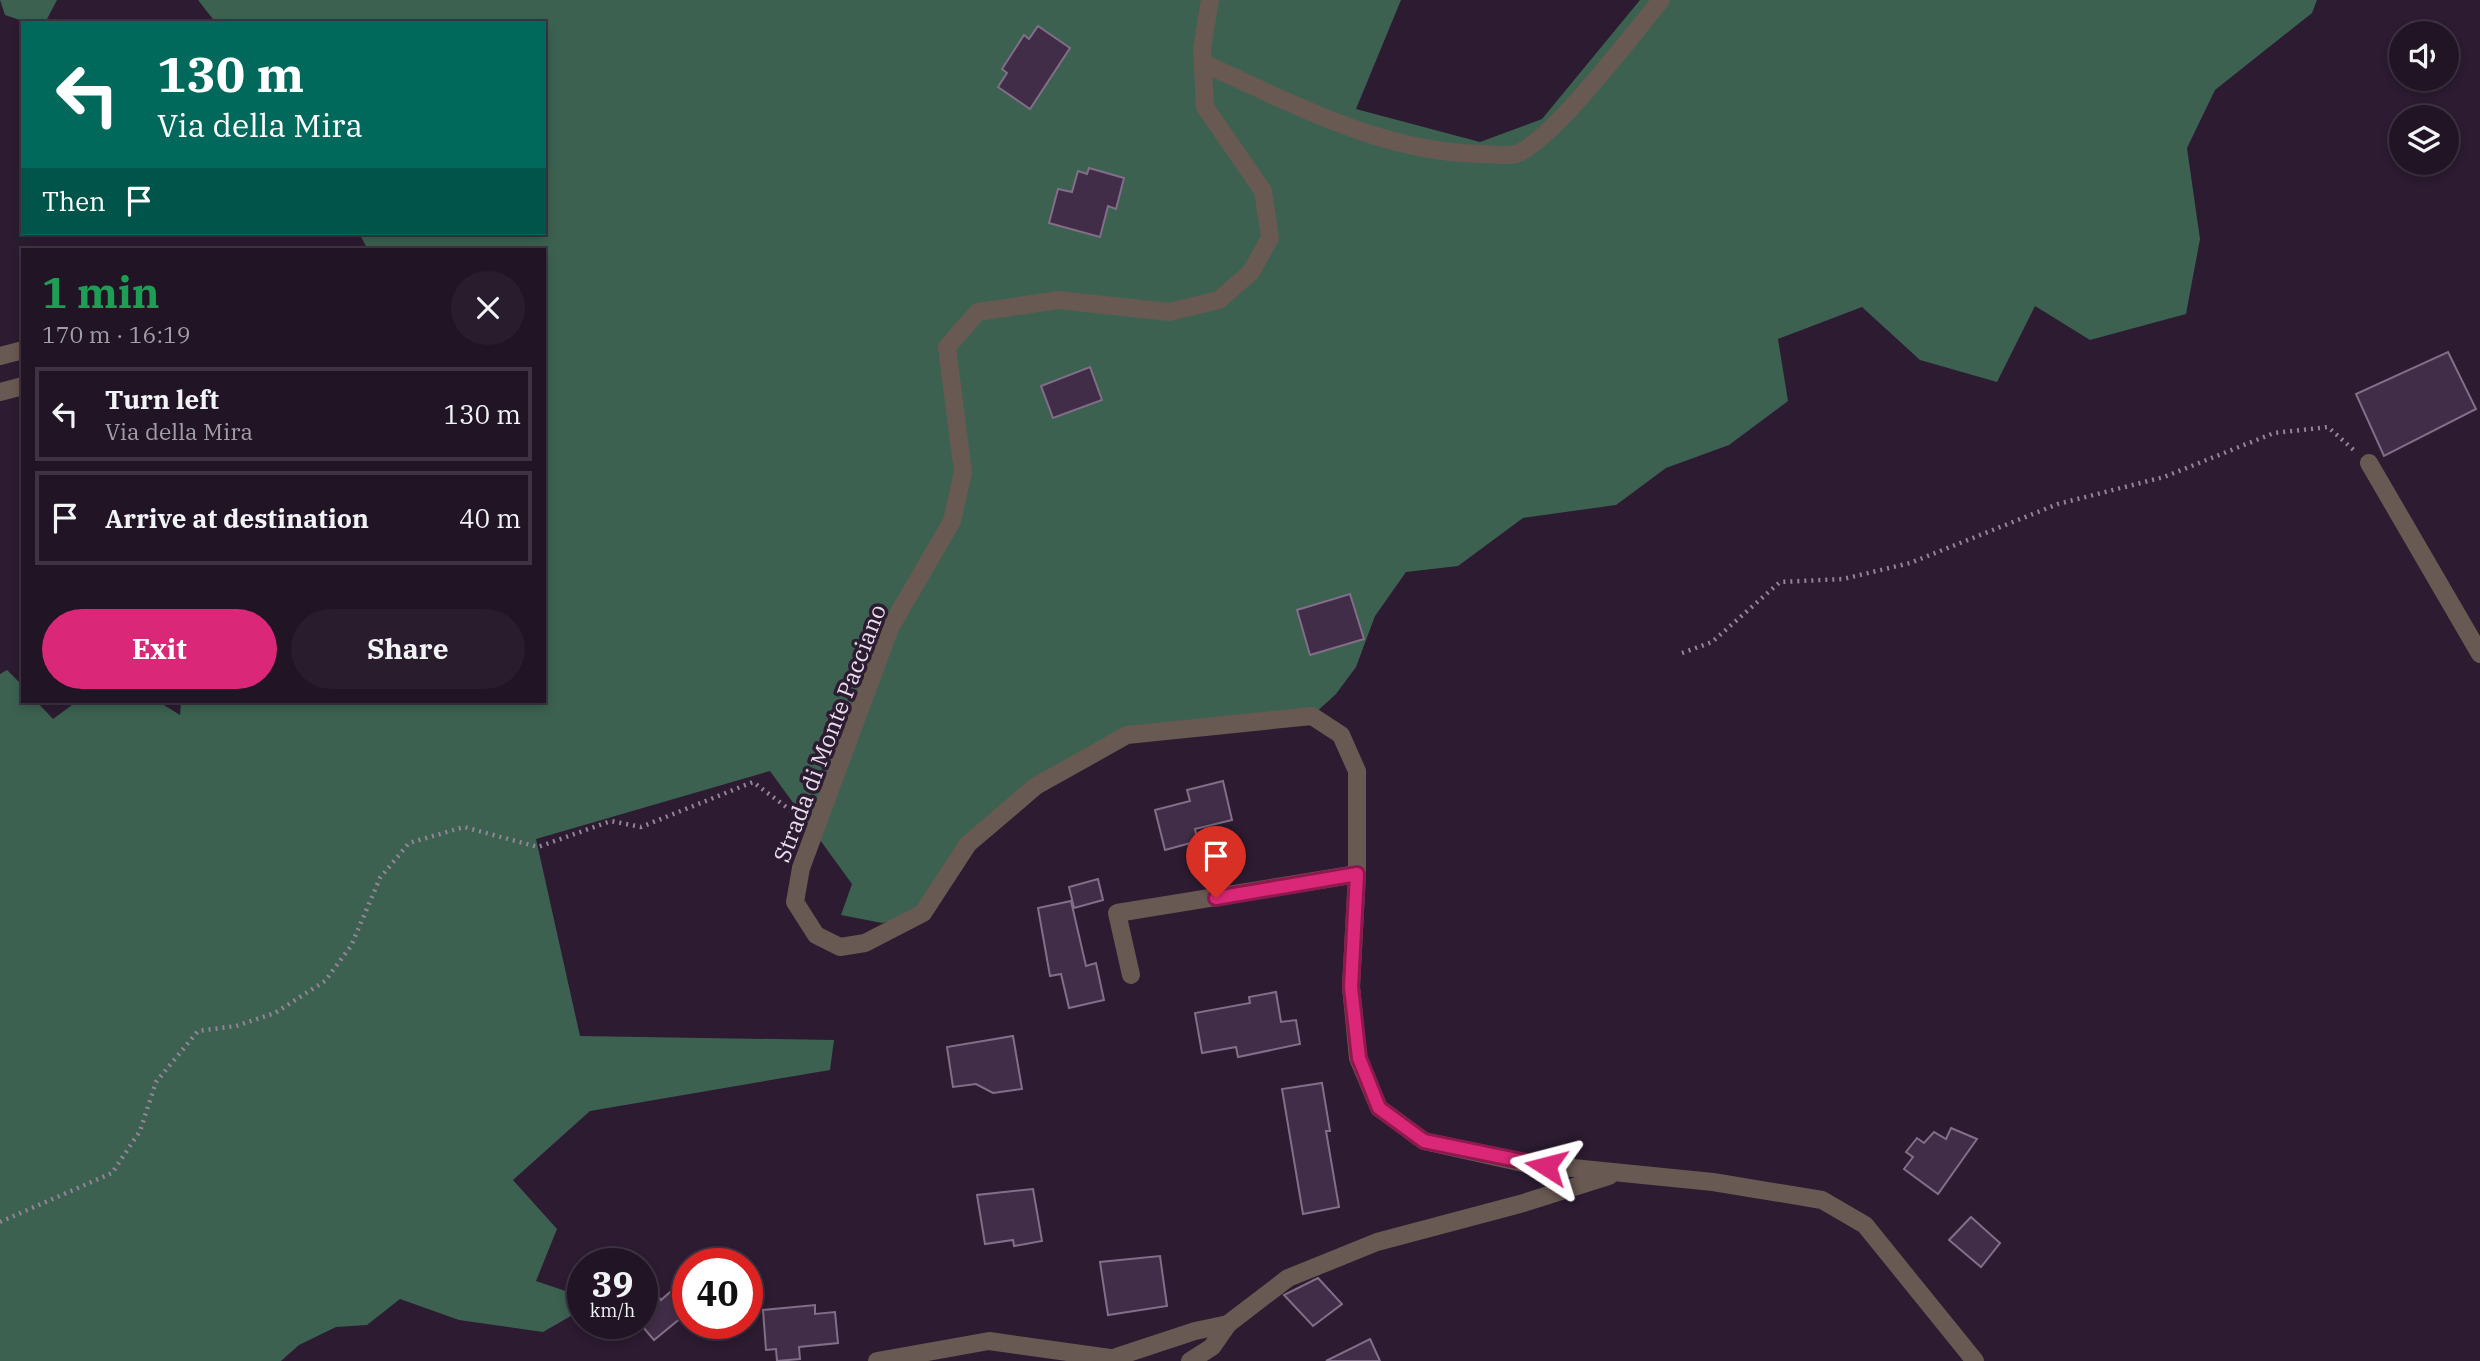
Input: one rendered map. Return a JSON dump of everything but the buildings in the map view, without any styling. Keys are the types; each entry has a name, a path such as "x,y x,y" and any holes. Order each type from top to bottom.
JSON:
{"street":[{"name":"Strada di Monte Pacciano","path":"1210,0 1202,49 1205,107 1263,191 1270,238 1251,272 1219,300 1169,312 1058,300 978,312 947,347 963,472 952,521 890,628 801,869 795,902 816,935 840,947 865,943 923,913 968,844 1036,786 1127,735 1311,716 1342,735 1357,771 1357,874 1351,987 1359,1058 1379,1108 1424,1141 1523,1163 1713,1182 1822,1200 1865,1225 1975,1361"},
{"path":"1203,63 1332,123 1397,142 1465,154 1515,154 1550,129 1661,0"},
{"path":"0,356 21,351"},
{"path":"0,392 21,387"},
{"path":"2369,463 2480,654"},
{"path":"1131,975 1116,913 1357,874"},
{"path":"1190,1361 1212,1347 1228,1324 1288,1278 1377,1242 1520,1204 1615,1174"},
{"path":"877,1361 989,1341 1107,1360 1195,1331 1228,1324"}],"path":[{"path":"1682,653 1712,642 1780,582 1843,579 1910,563 2058,504 2164,477 2274,433 2328,427 2369,463"},
{"path":"0,1222 112,1173 140,1131 156,1082 198,1031 236,1026 275,1013 324,981 351,946 380,878 409,843 464,827 538,848 611,821 641,827 753,782 816,829"}],"green space":[{"path":"0,0 57,0 46,21 23,21 5,15"},
{"path":"198,0 1401,0 1356,109 1480,142 1542,119 1640,0 2317,0 2312,13 2215,90 2187,148 2200,239 2186,314 2090,340 2035,306 1997,382 1920,360 1862,307 1778,339 1788,401 1729,445 1666,468 1616,505 1523,518 1458,566 1406,572 1375,616 1356,667 1336,694 1312,716 1127,735 1036,786 968,844 923,913 882,923 841,915 852,884 770,771 536,839 580,1036 834,1040 830,1070 590,1111 513,1180 557,1229 536,1281 567,1292 567,1318 543,1332 459,1320 400,1299 367,1325 336,1327 299,1345 281,1361 0,1361 0,674 7,670 21,684 21,703 38,703 53,719 75,703 161,703 180,715 181,703 546,703 546,248 367,248 360,235 546,235 546,21 214,21"}],"route":[{"path":"1216,898 1357,874 1351,987 1359,1058 1379,1108 1424,1141 1546,1166"}]}
